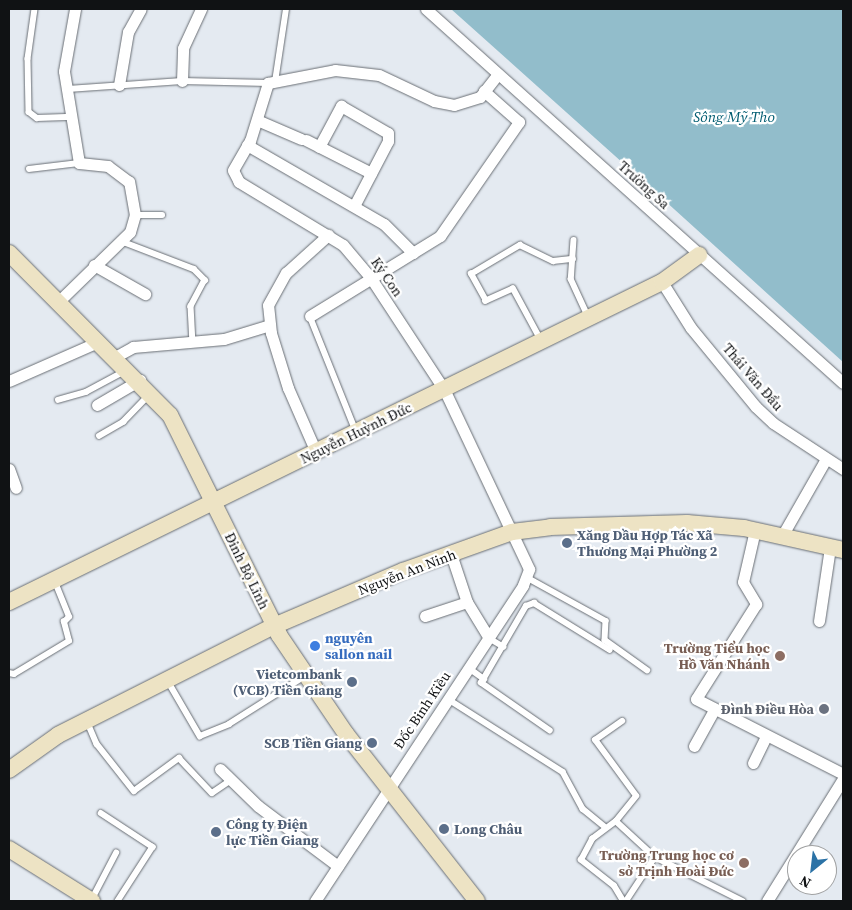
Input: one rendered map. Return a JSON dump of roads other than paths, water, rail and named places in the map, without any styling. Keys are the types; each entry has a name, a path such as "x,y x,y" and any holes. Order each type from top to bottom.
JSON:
{"street":[{"path":"58,302 120,241 135,215 129,182 108,166 79,164 75,117 64,71 75,9"},
{"path":"118,85 128,32 141,9"},
{"path":"182,81 183,48 201,9"},
{"name":"Trường Sa","path":"426,9 843,384"},
{"path":"271,83 335,70 379,75 434,101 454,105 469,104 484,92 498,74"},
{"name":"Ký Con","path":"271,83 247,145 233,170 234,177 328,235 370,277 445,391 512,532"},
{"path":"310,316 370,277 440,236 519,122 484,92"},
{"path":"320,147 338,107 347,108 388,133 388,141 354,206"},
{"path":"257,120 320,147 371,173"},
{"path":"247,145 310,185 354,206 384,224 413,253"},
{"path":"316,452 288,388 270,326 271,296 286,273 328,235"},
{"name":"Đinh Bộ Lĩnh","path":"9,253 151,392 181,434 212,502 274,626 305,676 477,901"},
{"name":"Nguyễn Huỳnh Đức","path":"9,602 54,582 212,502 445,391 662,282 699,255"},
{"path":"94,266 145,294"},
{"name":"Thái Văn Đẩu","path":"662,282 692,328 756,407 826,459 843,468"},
{"path":"115,358 134,347 224,339 270,326"},
{"path":"9,381 98,342"},
{"path":"98,404 134,375"},
{"path":"782,536 826,459"},
{"path":"9,469 16,488"},
{"name":"Nguyễn An Ninh","path":"9,770 87,720 274,626 451,554 512,532 550,527 687,523 754,530 837,548"},
{"path":"754,530 743,582 756,604 696,699 714,710 843,774"},
{"path":"512,532 527,559 526,577"},
{"path":"819,621 837,548"},
{"path":"451,554 467,602 489,638"},
{"name":"Đốc Binh Kiều","path":"316,901 489,638 526,577"},
{"path":"425,616 467,602"},
{"path":"694,746 714,710"},
{"path":"752,762 766,736"},
{"path":"220,769 258,806 338,866"},
{"path":"767,901 843,779"},
{"path":"9,848 92,901"}],"lane":[{"path":"35,9 28,59 29,112 37,118 75,117"},
{"path":"68,89 182,81 271,83 286,9"},
{"path":"29,169 79,164"},
{"path":"135,215 162,214"},
{"path":"574,240 571,279 589,318"},
{"path":"120,241 194,269 205,280 191,306 193,342"},
{"path":"542,342 513,289 486,301 471,274 520,245 553,261 573,260"},
{"path":"310,316 356,433"},
{"path":"58,400 134,375"},
{"path":"100,436 123,422 151,392"},
{"path":"526,577 606,621 605,640 646,670"},
{"path":"9,672 14,674 69,641 64,622 69,617 54,582"},
{"path":"550,731 481,684 526,606 534,603 610,650"},
{"path":"489,638 504,647"},
{"path":"469,668 484,679"},
{"path":"166,679 200,736 229,724 305,676"},
{"path":"448,699 564,772 583,809 604,826"},
{"path":"87,720 97,744 134,791 179,758 212,793 231,780"},
{"path":"622,721 595,740 636,796 616,821 604,826 581,860 614,886 625,901 655,857"},
{"path":"101,812 153,847 118,901"},
{"path":"616,821 655,857 743,901"},
{"path":"92,901 116,853"}],"water":[{"name":"Sông Mỹ Tho","path":"451,9 843,9 843,362 653,190"}],"place":[{"name":"Xăng Dầu Hợp Tác Xã Thương Mại Phường 2","path":"567,543"},
{"name":"nguyên sallon nail","path":"315,646"},
{"name":"Trường Tiểu học Hồ Văn Nhánh","path":"780,656"},
{"name":"Vietcombank (VCB) Tiền Giang","path":"352,682"},
{"name":"Đình Điều Hòa","path":"824,709"},
{"name":"SCB Tiền Giang","path":"372,743"},
{"name":"Long Châu","path":"444,829"},
{"name":"Công ty Điện lực Tiền Giang","path":"216,832"},
{"name":"Trường Trung học cơ sở Trịnh Hoài Đức","path":"744,863"}]}
